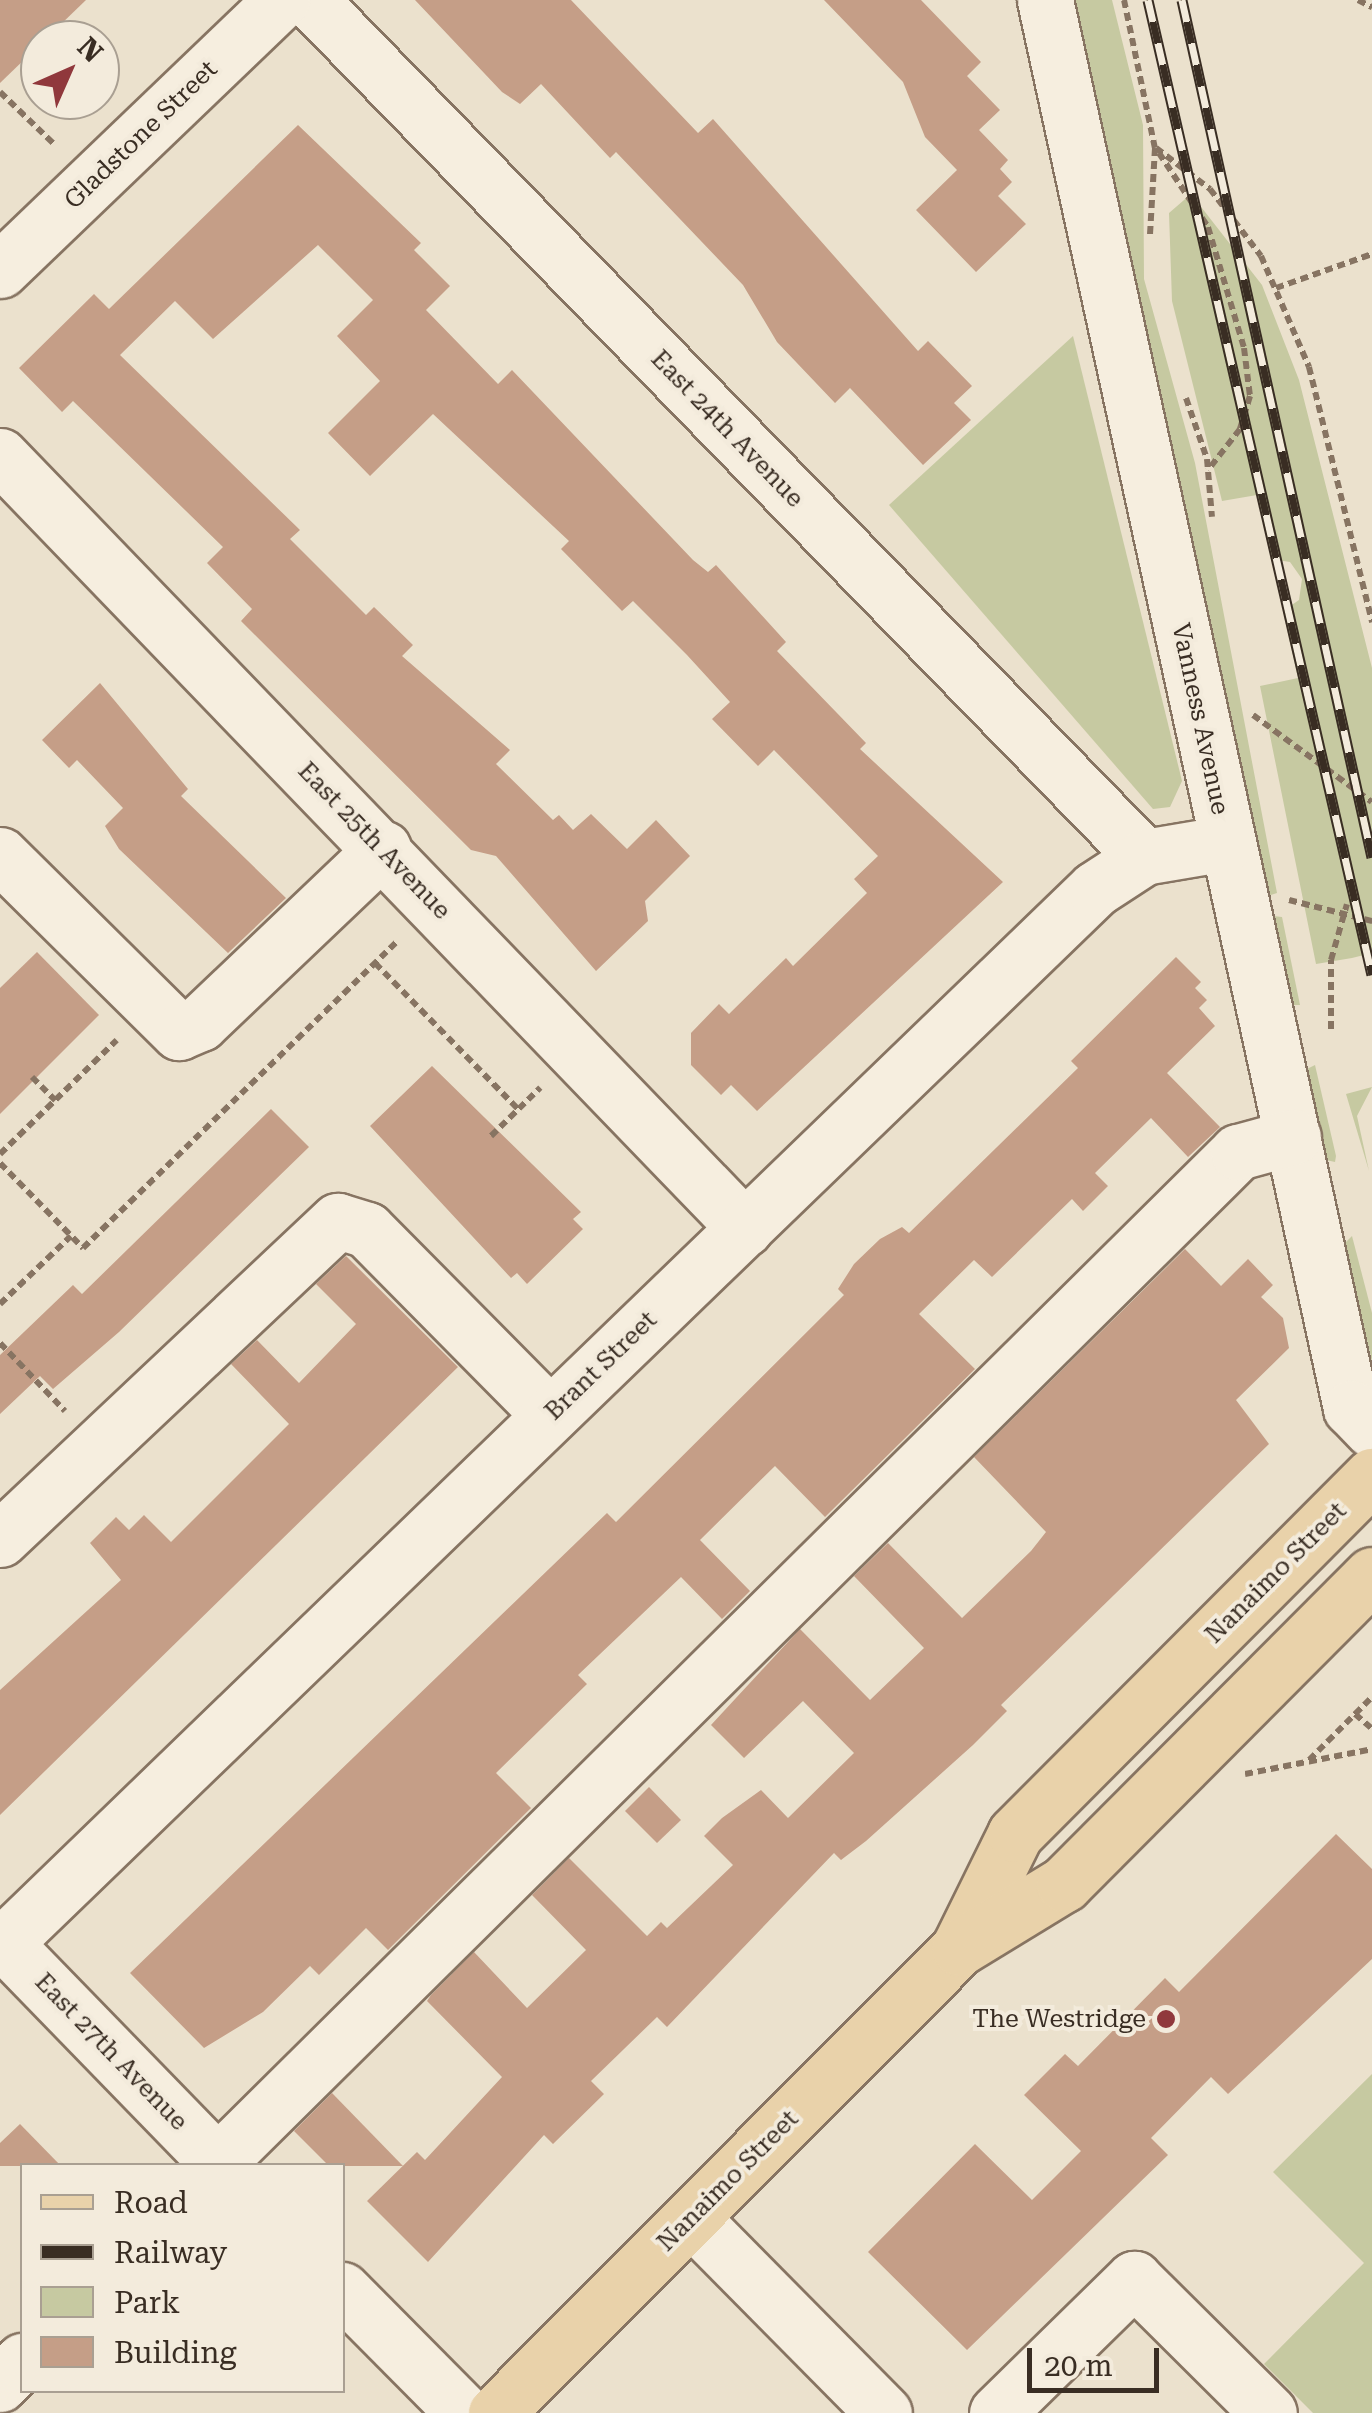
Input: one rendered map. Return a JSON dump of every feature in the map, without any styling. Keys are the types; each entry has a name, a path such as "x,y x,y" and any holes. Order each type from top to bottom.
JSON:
{"main road":[{"name":"Nanaimo Street","path":"959,1948 1015,1834 1372,1476"},
{"name":"Nanaimo Street","path":"496,2413 959,1948 1064,1884 1372,1575"}],"street":[{"name":"Gladstone Street","path":"0,270 282,0"},
{"name":"East 24th Avenue","path":"310,0 1144,858"},
{"name":"Vanness Avenue","path":"1045,0 1351,1408 1372,1430"},
{"name":"East 25th Avenue","path":"0,456 745,1228"},
{"name":"Brant Street","path":"2,1941 1094,889 1144,858 1228,842"},
{"path":"6,873 179,1032 200,1023 383,849"},
{"path":"218,2163 1238,1152 1293,1137"},
{"path":"0,1539 338,1221 367,1230 550,1415"},
{"name":"East 27th Avenue","path":"2,1941 216,2163"},
{"path":"691,2218 884,2413"},
{"path":"997,2413 1134,2280 1269,2413"},
{"path":"345,2293 464,2413"},
{"path":"0,2384 20,2363"}],"path":[{"path":"1124,0 1155,148 1208,227 1244,348 1250,396 1240,429 1208,470"},
{"path":"1358,0 1372,7"},
{"path":"0,92 53,143"},
{"path":"1155,148 1210,189 1276,288 1309,367 1372,622"},
{"path":"1276,288 1372,254"},
{"path":"1253,715 1372,802"},
{"path":"1288,900 1372,921"},
{"path":"1331,1029 1340,914 1347,904"},
{"path":"0,1163 82,1248 406,933"},
{"path":"375,962 518,1109"},
{"path":"0,1154 117,1040"},
{"path":"491,1136 576,1053"},
{"path":"32,1078 55,1100"},
{"path":"0,1304 71,1236"},
{"path":"0,1343 98,1444"},
{"path":"1308,1761 1372,1697"},
{"path":"1355,1714 1372,1729"},
{"path":"1231,1786 1243,1774 1372,1749"}],"green space":[{"path":"1074,0 1112,0 1143,125 1144,279 1195,463 1277,893 1268,896"},
{"path":"1191,194 1262,285 1299,380 1372,668 1372,953 1352,958 1316,964 1260,686 1298,678 1283,611 1299,600 1302,579 1290,562 1271,559 1257,495 1222,501 1172,301 1169,213"},
{"path":"1073,336 1182,781 1170,807 1153,809 889,505"},
{"path":"1273,916 1282,917 1300,1005 1292,1005"},
{"path":"1315,1065 1335,1162 1326,1160 1307,1069"},
{"path":"1372,1087 1357,1116 1369,1171 1346,1094"},
{"path":"1352,1236 1372,1313 1372,1362 1345,1243"},
{"path":"1372,2074 1372,2413 1313,2413 1264,2364 1364,2263 1273,2172"}],"building":[{"path":"0,0 86,0 65,20 20,20 20,64 0,83"},
{"path":"415,0 571,0 698,133 713,119 918,351 928,341 972,386 954,403 971,420 923,465 850,388 835,403 777,342 743,285 616,152 610,158 541,84 520,104 502,92"},
{"path":"824,0 921,0 981,62 967,76 1000,110 979,130 1008,160 1000,169 1012,182 998,196 1026,224 976,272 916,210 957,170 925,137 903,82"},
{"path":"298,125 421,243 414,250 450,286 426,310 498,384 512,370 693,560 708,572 716,565 786,642 777,651 866,743 860,749 1003,882 757,1111 731,1085 721,1095 691,1065 691,1033 719,1004 729,1014 786,958 793,966 867,893 854,879 878,856 774,750 758,766 712,719 730,702 687,655 633,601 622,611 561,549 569,541 433,414 370,476 328,433 380,381 337,336 373,300 318,245 213,339 175,301 120,355 300,530 290,539 366,615 374,607 413,645 402,656 510,750 496,764 553,820 559,815 573,830 591,814 627,849 656,820 690,856 645,901 648,921 596,971 496,856 471,850 241,621 252,609 207,563 223,547 73,401 62,412 19,368 94,294 109,309"},
{"path":"100,683 188,789 181,796 286,898 228,953 119,849 105,826 123,808 77,760 69,768 42,740"},
{"path":"37,952 99,1015 0,1114 0,988"},
{"path":"1176,957 1201,982 1195,988 1207,1000 1199,1008 1215,1026 1167,1073 1220,1127 1188,1157 1151,1118 1095,1173 1108,1186 1083,1211 1072,1199 992,1277 974,1260 919,1314 975,1369 825,1517 775,1466 700,1540 750,1591 722,1619 681,1577 578,1675 587,1684 496,1773 531,1808 388,1950 366,1928 319,1975 310,1966 263,2012 204,2048 130,1973 607,1513 616,1522 844,1295 838,1289 854,1264 880,1239 902,1227 909,1233 1078,1068 1071,1061"},
{"path":"432,1066 581,1212 573,1219 583,1229 527,1284 517,1273 511,1278 370,1126"},
{"path":"271,1109 309,1147 119,1332 53,1389 40,1376 0,1414 0,1355 73,1285 82,1294"},
{"path":"1185,1249 1221,1286 1248,1259 1273,1285 1261,1297 1283,1318 1289,1348 1236,1400 1269,1444 1001,1705 1007,1711 973,1745 866,1841 841,1860 834,1853 667,2027 657,2017 591,2081 604,2094 553,2144 544,2135 428,2262 367,2201 417,2152 425,2160 502,2077 427,2001 431,1995 474,1952 527,2008 586,1950 532,1895 569,1858 647,1936 661,1922 667,1928 733,1865 704,1836 722,1818 761,1790 788,1818 854,1753 803,1701 744,1758 711,1725 800,1629 870,1700 924,1648 854,1576 888,1543 962,1618 1031,1551 1046,1532 974,1457"},
{"path":"346,1256 458,1367 0,1815 0,1690 121,1580 90,1543 116,1517 129,1530 144,1515 171,1542 289,1424 231,1364 257,1340 299,1383 356,1324 316,1284"},
{"path":"649,1787 681,1820 657,1843 625,1811"},
{"name":"The Westridge","path":"1336,1834 1372,1869 1372,1959 1228,2094 1211,2077 1151,2138 1168,2155 967,2350 868,2252 975,2144 1032,2200 1081,2151 1024,2095 1065,2054 1078,2066 1165,1978 1179,1992"},
{"path":"332,2093 403,2166 326,2163 294,2131"},
{"path":"20,2124 58,2163 0,2166 0,2143"}],"railway":[{"path":"1148,0 1372,975"},
{"path":"1182,0 1372,857"}],"place":[{"name":"The Westridge","path":"1166,2019"}]}
